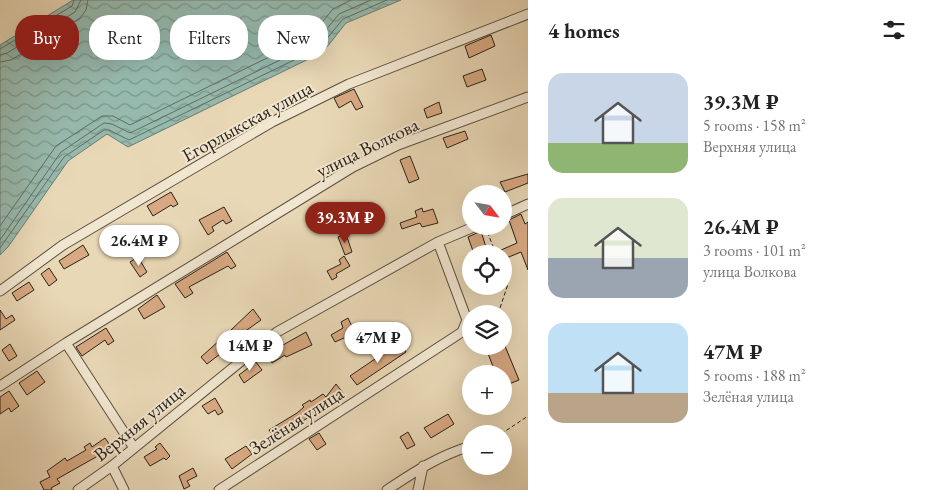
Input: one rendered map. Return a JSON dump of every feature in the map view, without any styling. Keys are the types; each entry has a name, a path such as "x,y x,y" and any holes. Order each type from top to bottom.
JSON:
{"street":[{"name":"Егорлыкская улица","path":"0,291 62,245 272,122 349,84 528,14"},
{"name":"улица Волкова","path":"0,386 66,342 353,167 398,145 528,97"},
{"path":"512,211 528,204"},
{"name":"Верхняя улица","path":"78,490 112,466 277,332 438,242 462,232"},
{"name":"Зелёная улица","path":"219,490 462,332 467,320 438,242"},
{"path":"66,342 134,448"},
{"path":"387,490 423,466 462,449"},
{"path":"112,466 124,490"},
{"path":"418,490 423,466"}],"path":[{"path":"512,427 528,416"}],"water":[{"path":"73,0 401,0 346,23 328,46 328,15 258,15 258,60 307,60 128,147 107,134 68,161 8,247 0,255 0,45 15,36 15,60 79,60 79,15 49,15"}],"building":[{"path":"491,35 495,46 469,58 465,46"},
{"path":"482,69 486,80 467,87 463,76"},
{"path":"354,89 363,107 356,110 351,101 339,108 334,98"},
{"path":"439,102 442,113 427,118 424,109"},
{"path":"465,131 468,139 447,148 443,138"},
{"path":"410,156 419,179 409,183 400,160"},
{"path":"528,174 528,183 512,189 512,185 502,185 500,182"},
{"path":"171,192 178,204 173,207 171,205 153,216 147,206"},
{"path":"224,207 232,221 226,224 223,220 212,227 214,231 208,235 199,220"},
{"path":"422,208 423,212 433,209 438,223 422,227 420,223 402,229 400,223 417,217 415,211"},
{"path":"521,214 525,224 528,222 528,270 521,252 512,256 512,245 517,243 512,229 512,218"},
{"path":"346,234 352,252 345,255 338,237"},
{"path":"482,235 485,245 471,245 468,237"},
{"path":"83,245 89,255 64,269 59,261"},
{"path":"227,252 236,266 231,269 228,266 189,287 193,293 185,298 175,284"},
{"path":"344,256 350,266 336,274 337,277 332,280 327,271 341,264 339,260"},
{"path":"138,257 147,272 140,277 130,262"},
{"path":"49,268 57,280 49,286 41,274"},
{"path":"29,282 34,290 17,301 12,293"},
{"path":"157,295 165,307 144,319 138,309"},
{"path":"253,309 261,320 240,335 242,337 218,351 220,354 207,364 201,357 220,340 231,334 230,331"},
{"path":"0,310 6,319 12,315 15,320 0,330"},
{"path":"348,318 355,333 335,342 331,335 343,328 341,322"},
{"path":"106,328 114,341 108,345 105,340 82,356 76,347"},
{"path":"306,332 312,345 286,357 285,355 272,363 267,354"},
{"path":"400,342 406,352 357,385 350,376"},
{"path":"10,344 17,356 9,361 2,350"},
{"path":"489,355 509,355 519,380 512,383 512,365 492,365"},
{"path":"256,362 262,370 244,383 239,375"},
{"path":"37,371 45,382 27,395 19,383"},
{"path":"336,384 343,393 276,440 269,430 297,413 304,407 302,405 310,400 311,402 323,394 326,397"},
{"path":"9,391 19,406 11,412 9,408 0,414 0,397"},
{"path":"215,398 223,412 218,415 215,410 208,414 202,406"},
{"path":"448,414 454,424 431,438 424,428"},
{"path":"408,432 415,445 407,449 400,437"},
{"path":"319,433 326,444 317,450 309,439"},
{"path":"105,438 112,448 57,479 60,483 51,488 52,490 44,490 40,482 50,477 47,471 65,458 67,461 86,450 84,447 90,443 92,447"},
{"path":"160,443 170,456 166,460 164,458 150,466 144,457 157,449 155,447"},
{"path":"246,446 252,454 232,469 225,459"},
{"path":"193,468 197,476 187,481 190,486 184,489 179,476"}]}
